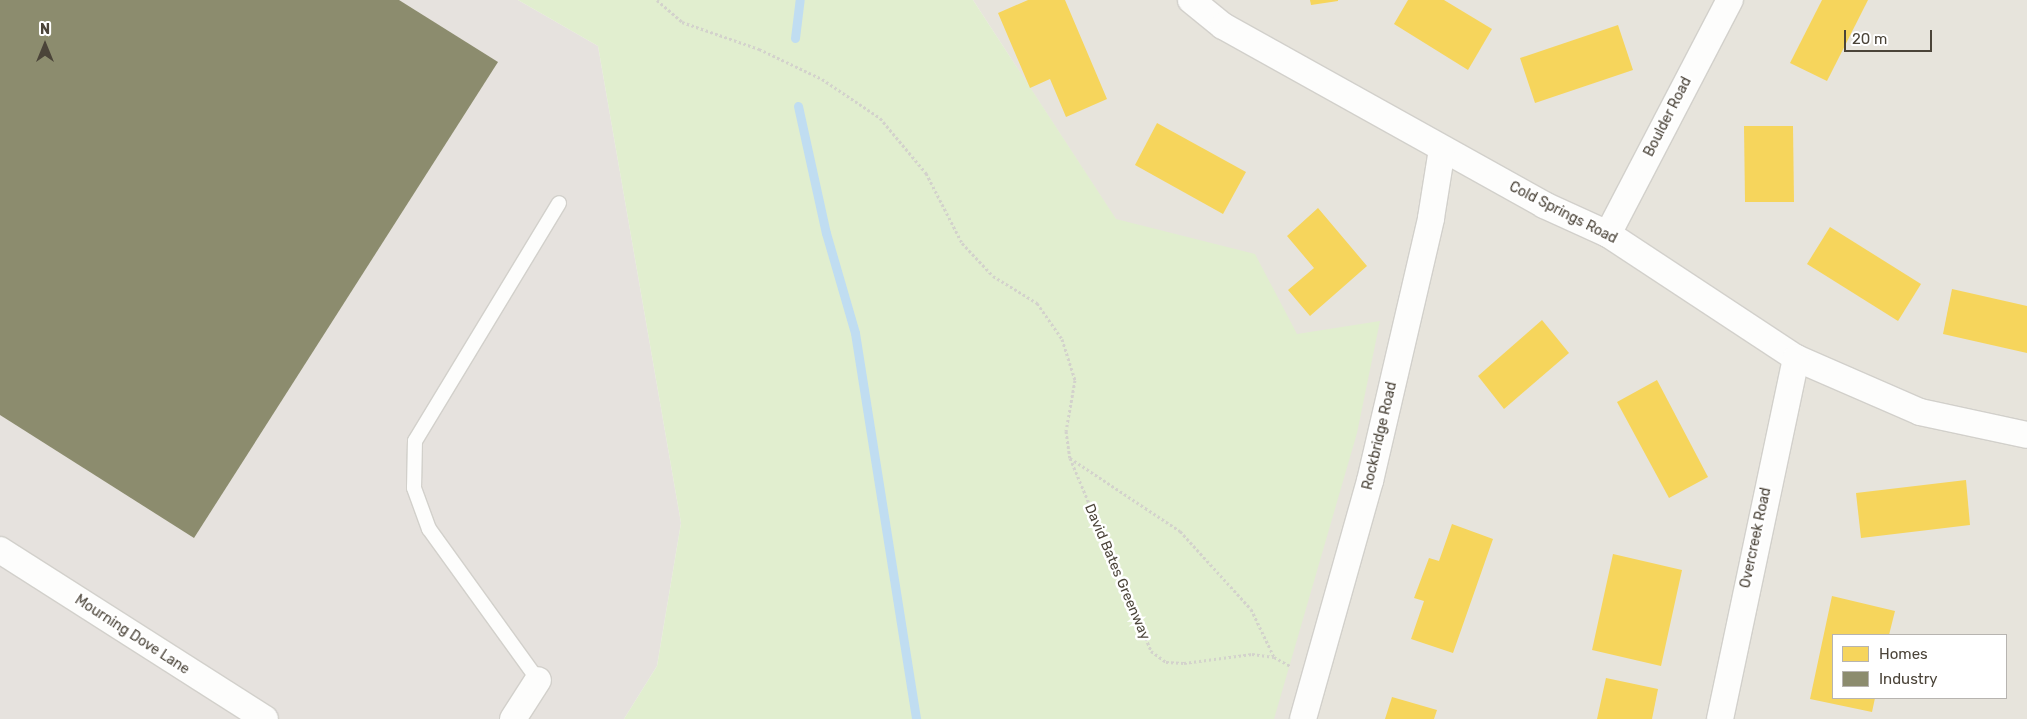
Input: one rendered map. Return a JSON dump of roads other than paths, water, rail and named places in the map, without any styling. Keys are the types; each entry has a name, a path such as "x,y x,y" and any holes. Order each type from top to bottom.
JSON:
{"street":[{"name":"Cold Springs Road","path":"1190,0 1223,26 1442,148 1608,234 1796,358 1920,412 2027,435"},
{"name":"Boulder Road","path":"1608,234 1730,0"},
{"name":"Rockbridge Road","path":"1303,719 1317,676 1370,481 1431,218 1442,148"},
{"name":"Overcreek Road","path":"1720,719 1796,358"},
{"name":"Mourning Dove Lane","path":"0,550 265,719"},
{"path":"513,719 538,680"}],"lane":[{"path":"538,680 429,529 414,488 415,441 559,203"}],"waterway":[{"path":"795,38 800,0"},
{"path":"798,106 826,233 855,333 916,719"}]}
